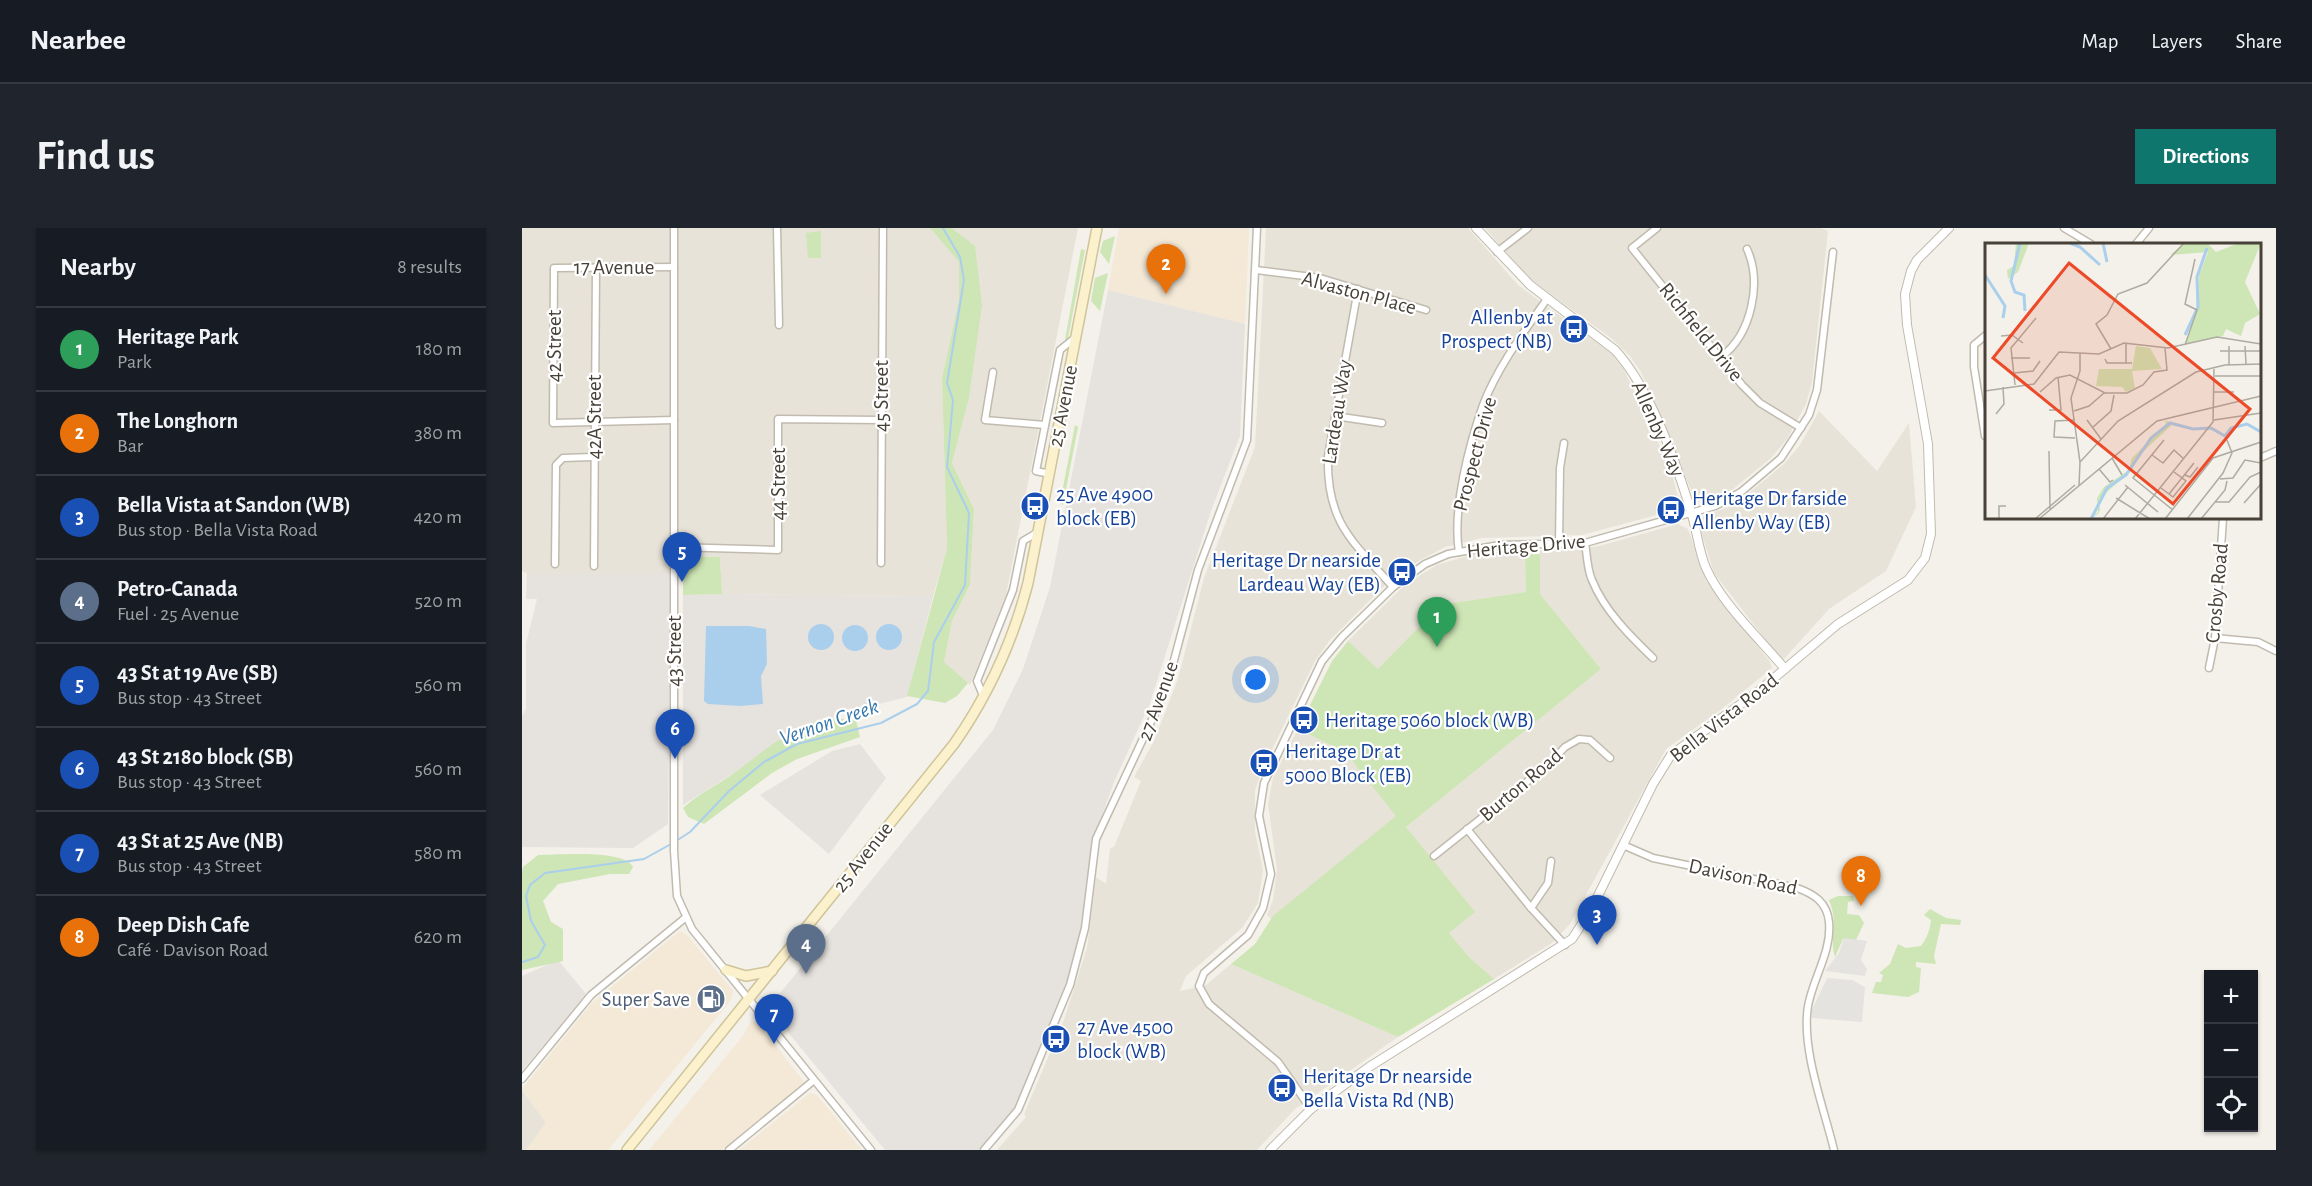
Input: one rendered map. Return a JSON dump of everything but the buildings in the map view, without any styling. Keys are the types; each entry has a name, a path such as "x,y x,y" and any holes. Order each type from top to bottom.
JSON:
{"main road":[{"name":"25 Avenue","path":"627,1150 750,1000 950,749 973,716 1012,636 1028,583 1097,228"},
{"path":"726,970 746,976 772,971"}],"street":[{"name":"43 Street","path":"674,228 674,851 677,896 685,918 813,1081 871,1150"},
{"path":"777,228 779,325"},
{"name":"45 Street","path":"881,563 880,420 883,228"},
{"name":"27 Avenue","path":"984,1150 1018,1110 1070,985 1084,928 1096,839 1105,816 1137,757 1158,710 1173,664 1197,570 1245,447 1249,425 1257,228"},
{"name":"Allenby Way","path":"1476,228 1497,252 1547,299 1615,350 1626,361 1642,388 1676,465 1706,567 1718,590 1785,669"},
{"path":"1497,252 1528,228"},
{"name":"Richfield Drive","path":"1657,228 1632,248 1761,403 1802,428"},
{"name":"Bella Vista Road","path":"1270,1150 1311,1109 1404,1043 1565,945 1581,928 1653,784 1671,755 1785,669 1838,624 1908,580 1920,566 1928,550 1931,514 1928,444 1907,325 1905,294 1911,271 1917,260 1949,228"},
{"path":"2064,228 2080,242"},
{"path":"2137,243 2150,228"},
{"path":"1721,357 1752,310 1755,266 1747,249"},
{"name":"Heritage Drive","path":"1311,1109 1273,1057 1205,999 1200,990 1199,981 1204,973 1248,935 1263,908 1271,874 1259,816 1264,783 1322,661 1342,636 1393,587 1425,564 1448,554 1500,545 1585,543 1691,514 1715,506 1741,492 1781,458 1802,428 1817,390 1833,252"},
{"name":"42A Street","path":"594,566 596,267"},
{"name":"17 Avenue","path":"554,268 674,267"},
{"name":"42 Street","path":"554,268 553,423 594,421"},
{"name":"Alvaston Place","path":"1256,270 1320,279 1426,310"},
{"name":"Lardeau Way","path":"1358,289 1335,416 1327,475 1333,508 1349,537 1393,587"},
{"name":"Prospect Drive","path":"1459,552 1456,535 1460,493 1484,403 1519,339 1547,299"},
{"path":"1985,336 1974,345 1974,367 1985,436"},
{"name":"25 Avenue","path":"1050,474 1036,471 1060,350 1076,337"},
{"name":"25 Avenue","path":"993,372 985,420 1045,425"},
{"path":"1335,416 1382,423"},
{"name":"44 Street","path":"674,547 778,550 778,419 880,420"},
{"path":"594,421 674,420"},
{"path":"1559,544 1560,468 1564,443"},
{"path":"2261,457 2276,451"},
{"path":"555,564 556,465 563,458 593,457"},
{"name":"Crosby Road","path":"2209,668 2215,638 2223,519"},
{"path":"982,693 977,681 1013,590 1023,541 1039,532"},
{"path":"1585,543 1591,578 1603,600 1632,638 1653,658"},
{"path":"2215,638 2259,642 2276,651"},
{"name":"Burton Road","path":"1434,856 1548,765 1565,747 1580,739 1590,740 1610,758"},
{"path":"1467,830 1531,908 1565,945"},
{"name":"Davison Road","path":"1623,845 1653,858 1797,888 1813,893 1823,904 1829,919 1830,937 1808,1005 1807,1024 1809,1046 1834,1150"},
{"path":"1531,908 1548,883 1551,861"},
{"path":"522,1079 591,995 685,918"},
{"path":"729,1150 813,1081"}],"shaded area":[{"path":"522,228 930,228 960,262 959,300 942,378 947,548 933,596 722,594 720,557 683,556 671,573 527,573 522,571"},
{"path":"952,228 1078,228 1006,595 970,685 944,662 952,621 970,585 974,509 952,463 969,398 976,346 975,246"},
{"path":"1119,228 1249,228 1245,324 1108,290"},
{"path":"1266,228 1468,228 1518,285 1611,353 1623,368 1671,470 1680,506 1675,510 1582,535 1482,538 1445,547 1398,572 1330,640 1315,661 1261,772 1255,791 1255,832 1263,870 1258,903 1242,928 1186,976 1180,991 1206,985 1231,964 1398,1037 1295,1109 1257,1150 997,1150 1026,1117 1024,1114 1064,1020 1087,948 1096,877 1106,884 1110,848 1114,847 1141,781 1134,777 1154,741 1178,679 1204,578 1255,447"},
{"path":"1485,228 1820,228 1828,231 1812,382 1806,404 1787,439 1771,458 1733,489 1719,497 1696,502 1641,372 1630,356 1611,338 1530,279"},
{"path":"1108,290 1245,324 1240,436 1212,508 1150,703 1114,782 1092,844 1082,929 1068,985 1016,1109 979,1150 885,1150 768,1008 993,730 1023,669 1050,587"},
{"path":"1819,411 1877,471 1909,423 1916,507 1886,571 1829,609 1784,659 1778,656 1714,573 1698,522 1702,517 1736,504 1784,464 1800,445"},
{"path":"1678,524 1688,529 1706,580 1770,662 1772,668 1723,708 1666,749 1570,924 1552,943 1494,979 1469,957 1449,933 1474,912 1406,827 1601,669 1540,594 1540,551 1577,550 1599,546"},
{"path":"1525,551 1526,592 1453,603 1423,623 1378,670 1348,641 1406,584 1437,565 1477,553"},
{"path":"527,573 671,573 668,824 633,848 522,847 522,716 526,709 526,644 537,599 526,599"},
{"path":"683,595 933,596 907,697 842,713 776,746 683,805"},
{"path":"1298,729 1345,752 1397,816 1271,919 1267,915 1273,900 1277,870 1268,804 1273,778"},
{"path":"860,744 886,778 829,854 760,795 832,751"},
{"path":"680,931 686,934 733,991 731,1000 608,1150 526,1150 546,1123 522,1089 592,1003"},
{"path":"1844,938 1867,941 1861,960 1867,969 1865,976 1825,971 1839,953"},
{"path":"558,960 586,994 522,1071 522,976"},
{"path":"1827,978 1852,980 1865,987 1862,1022 1812,1018 1812,1010"},
{"path":"751,1021 758,1023 804,1082 722,1150 649,1150 743,1036"},
{"path":"522,1090 546,1123 526,1150 522,1150"},
{"path":"810,1093 817,1095 861,1149 739,1150"}],"green space":[{"path":"930,228 952,228 975,246 982,305 969,398 952,463 974,509 970,585 952,621 944,662 968,683 957,696 945,703 907,696 947,548 942,378 959,300 959,262"},
{"path":"821,231 821,258 808,258 806,233"},
{"path":"1115,236 1109,264 1100,252 1103,241"},
{"path":"1081,249 1085,250 1068,338 1065,340"},
{"path":"1108,273 1100,311 1091,301 1095,278"},
{"path":"1075,425 1078,427 1063,505 1060,503"},
{"path":"1525,554 1540,554 1540,594 1601,669 1406,827 1475,912 1449,933 1469,957 1494,979 1398,1037 1231,964 1255,944 1273,916 1396,816 1345,752 1298,729 1332,661 1348,641 1378,669 1423,623 1453,603 1526,592"},
{"path":"683,556 720,557 722,594 683,595"},
{"path":"828,718 856,720 860,737 797,759 772,773 704,824 688,817 683,808 698,796 786,735 813,722"},
{"path":"538,855 604,855 627,861 633,867 629,874 610,874 558,884 543,901 551,922 563,929 563,961 522,970 522,872 523,867"},
{"path":"1838,896 1853,896 1854,901 1848,902 1847,914 1859,915 1864,923 1856,940 1843,939 1835,957 1834,923 1829,900"},
{"path":"1930,909 1946,918 1961,920 1960,925 1941,924 1934,956 1936,964 1916,962 1916,967 1921,968 1919,992 1908,997 1872,993 1876,982 1881,982 1883,975 1879,973 1890,964 1898,944 1906,948 1921,946 1928,934 1931,920 1924,915"}],"water":[{"path":"821,624 831,627 834,637 831,647 821,650 811,647 808,637 811,627"},
{"path":"889,624 899,627 902,637 899,647 889,650 879,647 876,637 879,627"},
{"path":"855,625 865,628 868,638 865,648 855,651 845,648 842,638 845,628"},
{"path":"706,626 749,626 766,629 767,664 761,676 763,704 740,706 708,704 704,701"}],"waterway":[{"name":"Vernon Creek","path":"676,841 690,832 729,791 764,762 797,744 881,723 917,704 928,691 934,642 965,585 969,513 947,467 953,400 947,383 964,280 960,257 943,228"},
{"name":"Vernon Creek","path":"522,962 538,957 545,945 531,921 526,896 530,885 545,873 644,859 671,844"}],"place":[{"name":"The Longhorn","path":"1166,294"},
{"name":"Allenby at Prospect (NB)","path":"1574,329"},
{"name":"25 Ave 4900 block (EB)","path":"1035,506"},
{"name":"Heritage Dr farside Allenby Way (EB)","path":"1671,510"},
{"name":"Heritage Dr nearside Lardeau Way (EB)","path":"1402,572"},
{"name":"43 St at 19 Ave (SB)","path":"682,582"},
{"name":"Heritage Park","path":"1437,647"},
{"name":"Heritage 5060 block (WB)","path":"1304,720"},
{"name":"43 St 2180 block (SB)","path":"675,759"},
{"name":"Heritage Dr at 5000 Block (EB)","path":"1264,763"},
{"name":"Deep Dish Cafe","path":"1861,906"},
{"name":"Bella Vista at Sandon (WB)","path":"1597,945"},
{"name":"Petro-Canada","path":"806,974"},
{"name":"Super Save","path":"711,999"},
{"name":"27 Ave 4500 block (WB)","path":"1056,1039"},
{"name":"43 St at 25 Ave (NB)","path":"774,1044"},
{"name":"Heritage Dr nearside Bella Vista Rd (NB)","path":"1282,1088"}]}
